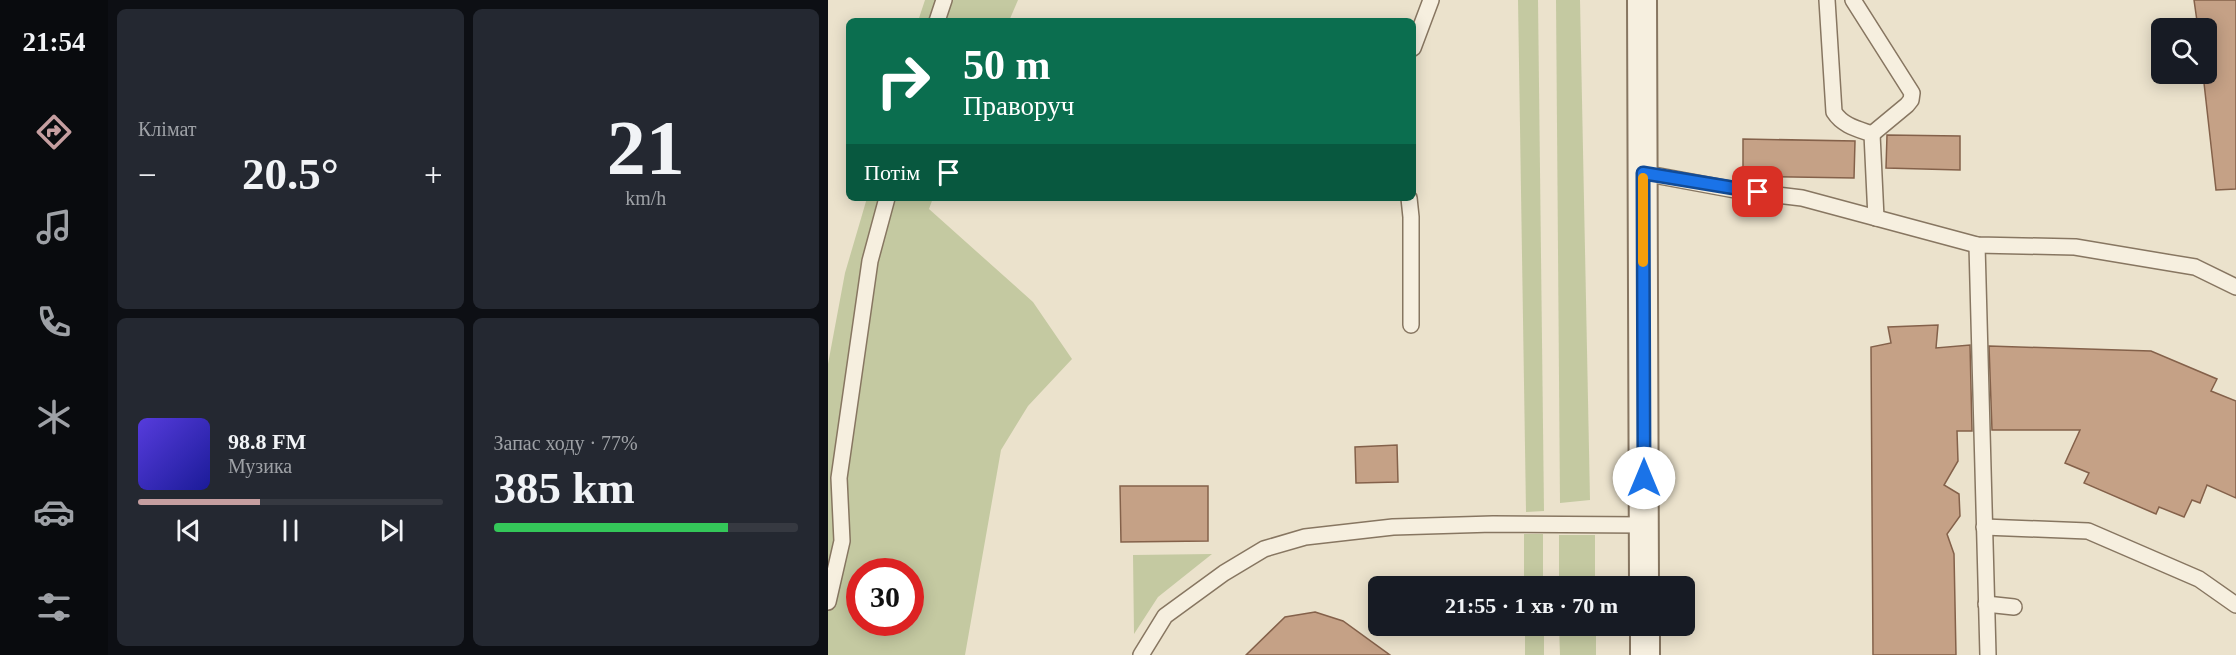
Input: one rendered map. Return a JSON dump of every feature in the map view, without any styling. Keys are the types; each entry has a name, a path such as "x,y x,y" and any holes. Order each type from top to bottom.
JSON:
{"street":[{"path":"1642,0 1644,576"},
{"path":"1645,636 1645,655"}],"lane":[{"path":"939,18 944,0"},
{"path":"1416,40 1431,0"},
{"path":"1827,0 1834,112 1839,120 1848,126 1872,134"},
{"path":"1853,0 1912,93 1907,105 1872,134"},
{"path":"1872,134 1876,218"},
{"path":"1643,173 1735,190 1803,198 1977,245 2075,247 2195,267 2236,287"},
{"path":"828,602 842,541 839,478 870,261 886,201"},
{"path":"1409,201 1411,325"},
{"path":"1977,245 1988,655"},
{"path":"1141,655 1165,616 1215,579 1264,549 1305,537 1405,526 1644,525"},
{"path":"1984,527 2088,531 2199,579 2236,605"},
{"path":"1986,604 2014,607"}],"green space":[{"path":"925,0 1018,0 1010,18 919,18"},
{"path":"1518,0 1538,0 1544,511 1526,512"},
{"path":"1556,0 1580,0 1590,500 1560,503"},
{"path":"866,201 932,201 929,209 1033,302 1072,359 1028,406 1001,450 965,655 828,655 828,364 845,273"},
{"path":"1524,534 1543,534 1543,576 1524,576"},
{"path":"1559,535 1595,535 1595,576 1559,576"},
{"path":"1212,554 1158,597 1134,634 1133,555"},
{"path":"1525,636 1544,636 1544,655 1525,655"},
{"path":"1559,636 1596,636 1596,655 1560,655"}],"building":[{"path":"2194,0 2236,0 2236,189 2216,190 2204,84 2217,84 2217,18 2197,18"},
{"path":"1887,135 1960,136 1960,170 1886,168"},
{"path":"1743,139 1855,141 1854,178 1743,176"},
{"path":"1938,325 1936,348 1970,345 1972,431 1957,431 1958,461 1944,485 1959,494 1960,516 1947,534 1954,554 1956,655 1873,655 1871,347 1891,343 1888,327"},
{"path":"1989,346 2151,351 2217,379 2211,391 2236,401 2236,498 2207,485 2200,503 2192,500 2184,517 2159,507 2156,514 2084,483 2089,473 2065,463 2080,430 1992,430"},
{"path":"1397,445 1398,482 1356,483 1355,447"},
{"path":"1120,486 1208,486 1208,541 1121,542"},
{"path":"1315,612 1343,621 1390,655 1246,655 1285,617"}],"slow traffic":[{"path":"1643,178 1643,262"}],"route":[{"path":"1644,478 1643,173 1758,192"}]}
